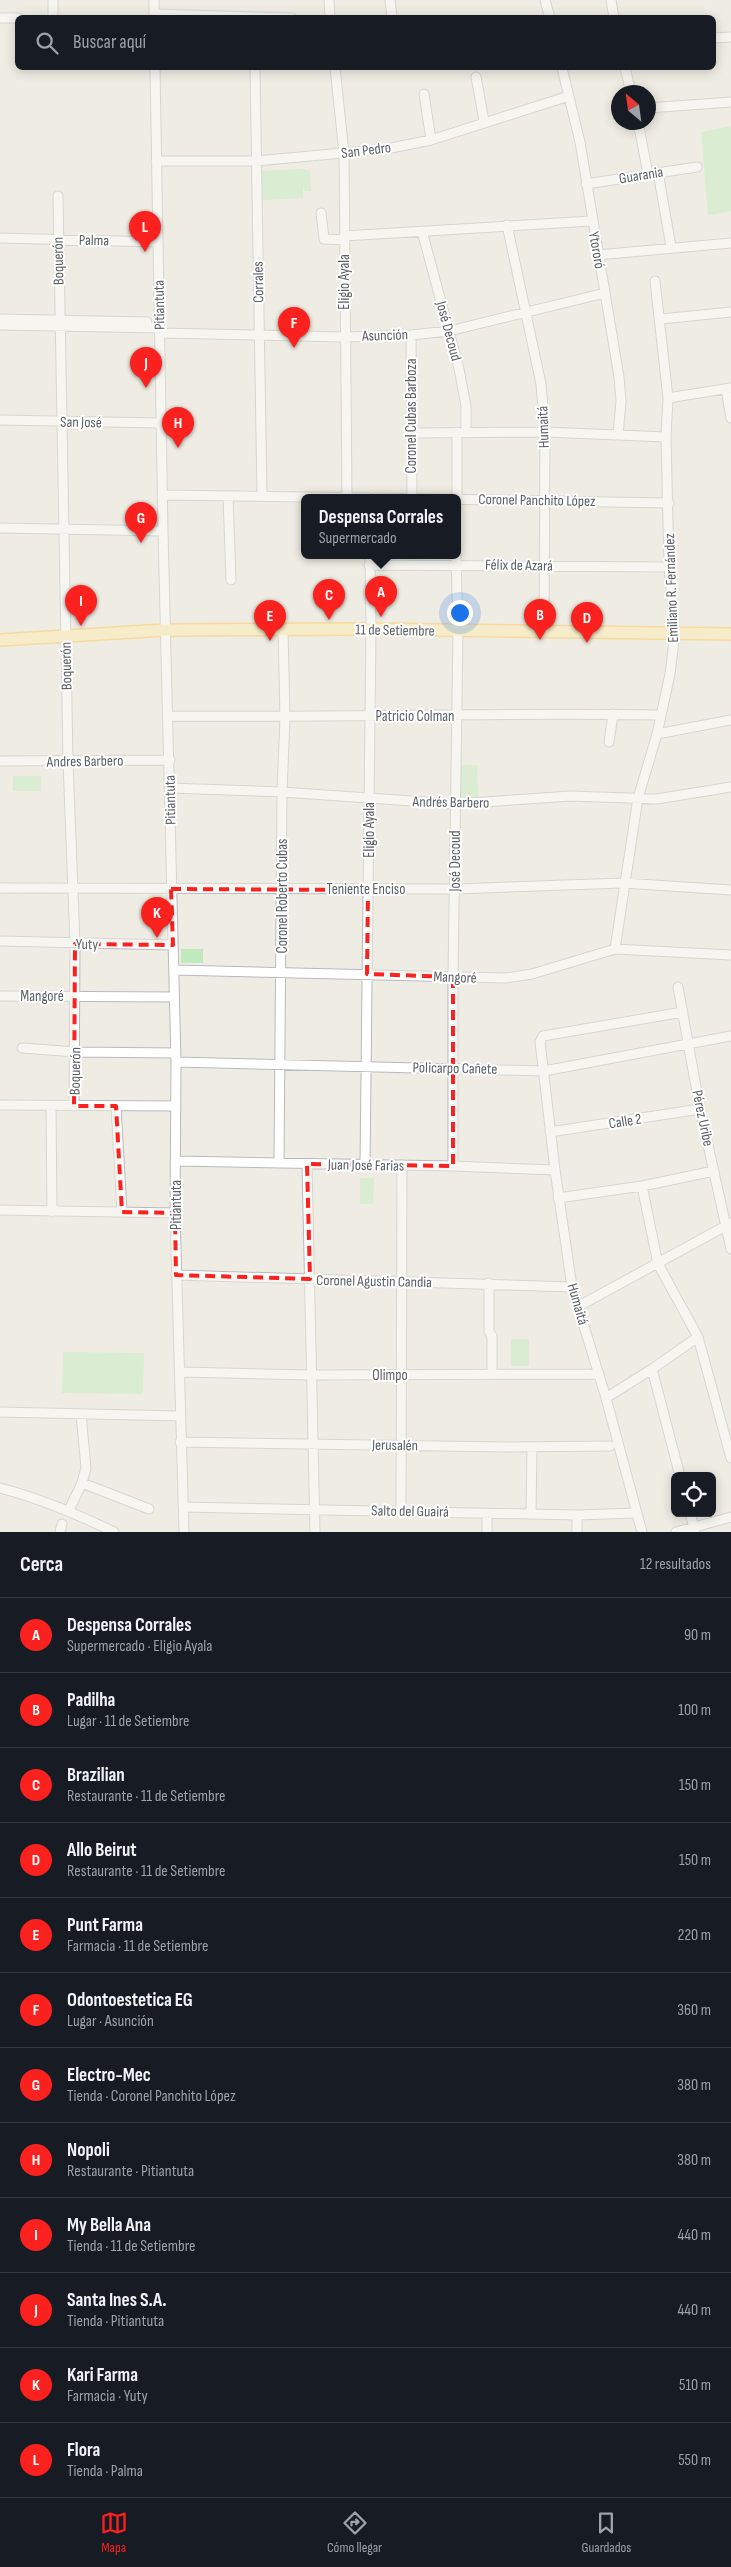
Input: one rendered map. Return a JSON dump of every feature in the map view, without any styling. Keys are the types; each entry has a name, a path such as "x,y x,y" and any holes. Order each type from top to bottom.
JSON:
{"main road":[{"name":"11 de Setiembre","path":"0,640 165,630 283,629 731,634"}],"street":[{"path":"53,0 53,15"},
{"path":"154,0 154,15"},
{"path":"329,0 330,15"},
{"path":"390,0 392,15"},
{"path":"545,0 549,15"},
{"path":"611,0 614,15"},
{"path":"0,18 15,18"},
{"path":"716,38 731,37"},
{"name":"Pitiantuta","path":"155,70 162,495 174,970 177,1161 175,1213 176,1275 181,1372 180,1442 184,1532"},
{"name":"Corrales","path":"255,70 262,496"},
{"name":"Eligio Ayala","path":"335,70 344,153 344,336 347,494"},
{"name":"Ytororó","path":"562,70 586,184 619,384 621,401 618,435"},
{"path":"626,70 629,85"},
{"path":"476,77 484,121"},
{"path":"424,94 431,140"},
{"name":"San Pedro","path":"156,161 256,160 344,153 431,140 484,121 569,96"},
{"path":"656,107 731,102"},
{"path":"640,130 648,174"},
{"name":"Guarania","path":"586,184 697,167"},
{"path":"658,172 671,247"},
{"name":"Boquerón","path":"58,196 68,761 75,944 76,1052 74,1106"},
{"path":"320,213 324,239 591,220"},
{"name":"Humaitá","path":"506,225 527,313 541,384 545,432 544,633"},
{"name":"José Decoud","path":"422,231 449,331 466,406 456,494"},
{"name":"Palma","path":"0,238 158,242"},
{"path":"597,255 731,242"},
{"name":"Emiliano R. Fernández","path":"615,949 623,883 638,798 657,734 670,674 675,633 669,567 666,437 668,398 661,319 655,281"},
{"name":"Asunción","path":"0,319 259,333 344,336 411,334 449,331 605,293"},
{"path":"661,319 731,312"},
{"name":"Asunción","path":"0,325 59,323"},
{"name":"Coronel Cubas Barboza","path":"411,334 412,494"},
{"path":"668,398 729,388 731,418"},
{"name":"San José","path":"0,420 162,423"},
{"path":"411,433 545,432 666,437"},
{"path":"162,495 301,496"},
{"path":"228,496 230,580"},
{"name":"Coronel Panchito López","path":"461,498 669,503"},
{"path":"0,528 163,531"},
{"name":"José Decoud","path":"453,1166 452,977 458,630 456,560"},
{"name":"Félix de Azará","path":"369,561 456,560 543,565 669,567"},
{"name":"Eligio Ayala","path":"365,1165 371,629 369,561"},
{"name":"Coronel Roberto Cubas","path":"279,1163 284,718 283,629"},
{"path":"609,742 613,714"},
{"name":"Patricio Colman","path":"169,716 284,718 660,715"},
{"path":"657,734 731,720"},
{"name":"Andres Barbero","path":"0,761 170,760"},
{"name":"Andrés Barbero","path":"170,788 282,792 455,804 571,796 638,798 680,796 731,787"},
{"name":"Teniente Enciso","path":"0,888 281,888 368,890 623,883 731,890"},
{"name":"Yuty","path":"1,941 173,946"},
{"name":"Mangoré","path":"174,970 452,977 519,976 615,949 731,955"},
{"name":"Pérez Uribe","path":"678,987 700,1109 728,1224 731,1249"},
{"name":"Mangoré","path":"0,996 174,997"},
{"name":"Humaitá","path":"642,1532 606,1398 572,1287 558,1198 540,1042 543,1036 683,1012"},
{"name":"Policarpo Cañete","path":"22,1048 280,1064 544,1071 731,1036"},
{"path":"0,1105 176,1106"},
{"name":"Boquerón","path":"51,1106 52,1212"},
{"path":"116,1106 122,1212"},
{"name":"Calle 2","path":"550,1132 700,1109"},
{"name":"Juan José Farias","path":"177,1161 453,1166 555,1170"},
{"path":"307,1164 315,1532"},
{"path":"401,1511 402,1165"},
{"path":"558,1198 642,1186 714,1171"},
{"path":"642,1186 658,1264 698,1337 731,1458"},
{"path":"0,1210 175,1213"},
{"path":"578,1306 658,1264 728,1224"},
{"name":"Coronel Agustin Candia","path":"176,1275 572,1287"},
{"path":"489,1283 489,1332 492,1336 492,1373"},
{"path":"606,1398 698,1337"},
{"path":"652,1369 679,1472"},
{"name":"Olimpo","path":"181,1372 402,1376 492,1373 599,1374"},
{"path":"0,1412 180,1416"},
{"path":"69,1510 82,1484 86,1468 81,1414"},
{"name":"Jerusalén","path":"180,1442 401,1446 610,1446"},
{"path":"531,1514 532,1447"},
{"path":"82,1484 149,1509"},
{"path":"0,1488 28,1495 69,1510 114,1532"},
{"name":"Salto del Guairá","path":"183,1507 577,1515 637,1513"},
{"path":"487,1513 487,1532"},
{"path":"577,1515 577,1532"},
{"path":"691,1517 694,1530"},
{"path":"676,1532 694,1530 731,1518"}],"highlighted area":[{"path":"171,889 368,890 367,974 453,977 453,1166 307,1164 310,1279 176,1275 175,1213 122,1212 116,1106 74,1106 75,944 173,945"}],"green space":[{"path":"731,126 731,211 708,215 701,132"},
{"path":"302,169 310,171 311,191 304,191 303,183 303,198 263,200 262,171"},
{"path":"459,765 477,765 478,797 460,797"},
{"path":"13,776 41,776 41,791 13,791"},
{"path":"181,949 203,949 203,963 181,963"},
{"path":"360,1178 374,1178 373,1204 360,1204"},
{"path":"511,1339 529,1339 529,1366 511,1366"},
{"path":"63,1352 144,1353 143,1394 62,1393"}],"place":[{"name":"Flora","path":"145,252"},
{"name":"Odontoestetica EG","path":"294,348"},
{"name":"Santa Ines S.A.","path":"146,388"},
{"name":"Nopoli","path":"178,448"},
{"name":"Electro-Mec","path":"141,543"},
{"name":"Despensa Corrales","path":"381,617"},
{"name":"Brazilian","path":"329,620"},
{"name":"My Bella Ana","path":"81,626"},
{"name":"Padilha","path":"540,640"},
{"name":"Punt Farma","path":"270,641"},
{"name":"Allo Beirut","path":"587,643"},
{"name":"Kari Farma","path":"157,938"}]}
